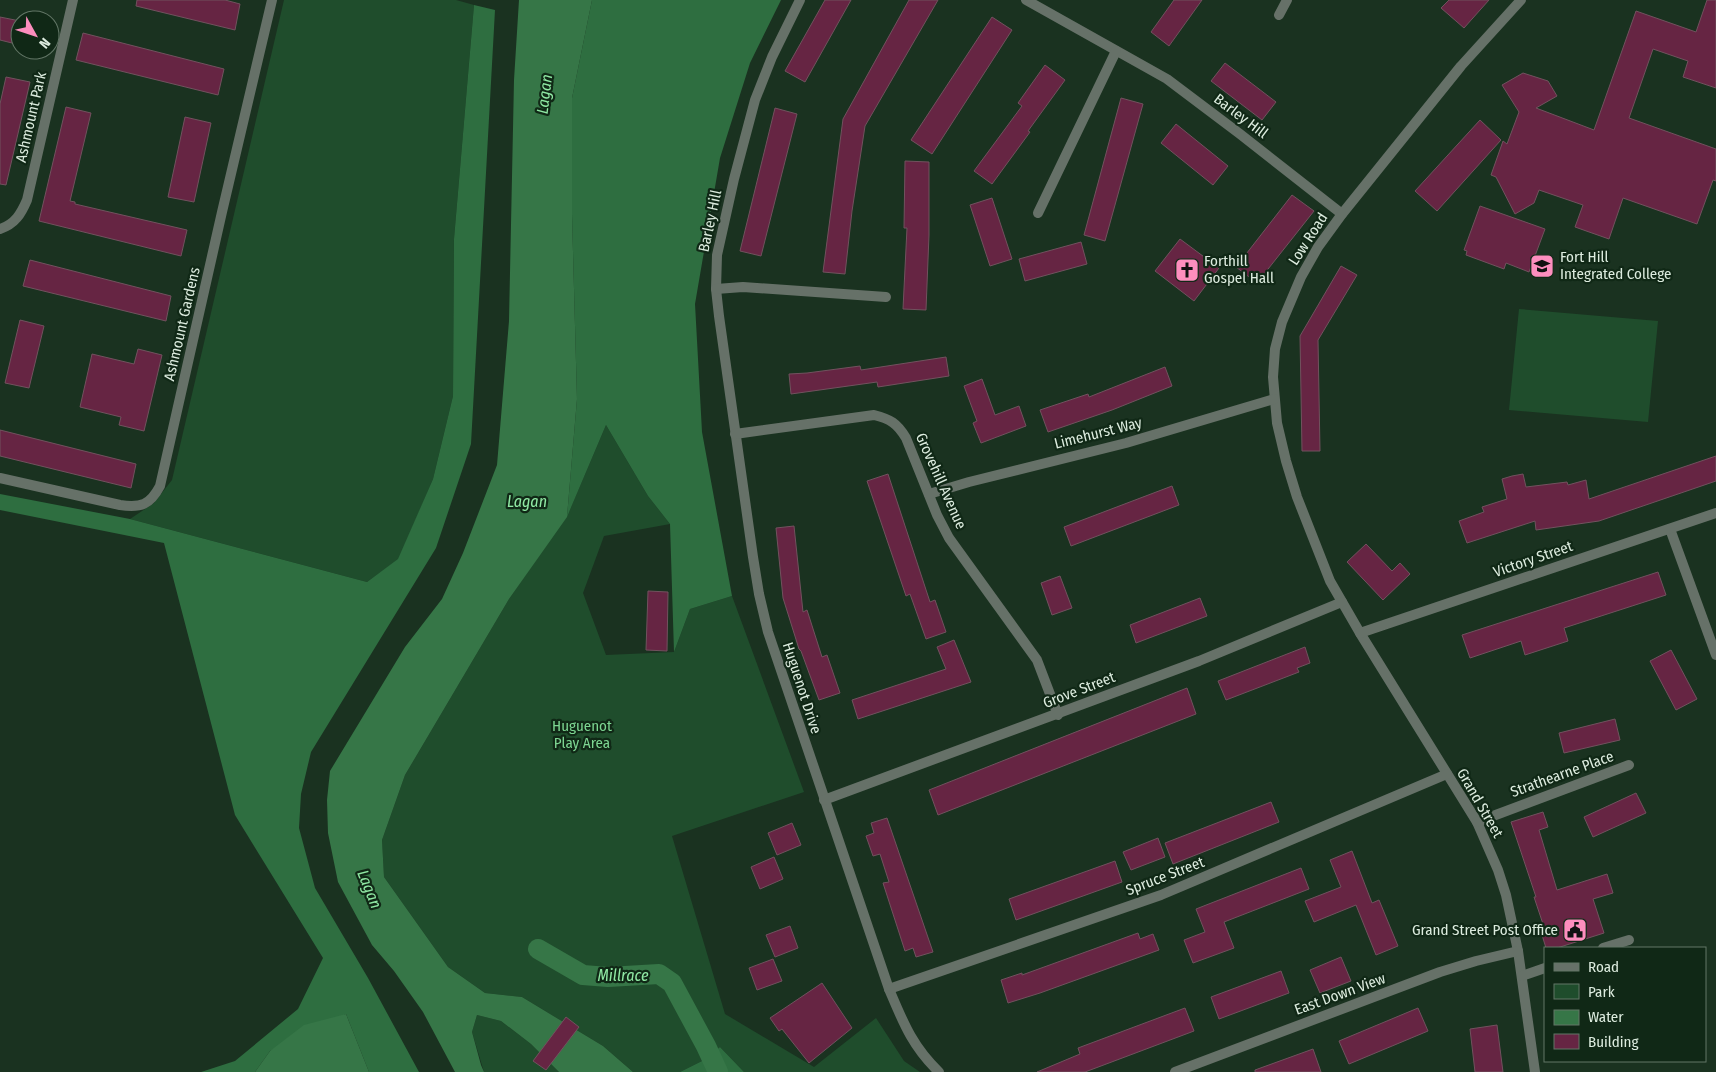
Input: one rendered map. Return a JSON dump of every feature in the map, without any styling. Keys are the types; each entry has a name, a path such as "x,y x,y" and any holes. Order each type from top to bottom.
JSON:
{"street":[{"name":"Ashmount Park","path":"0,229 14,222 22,213 27,200 73,0"},
{"name":"Ashmount Gardens","path":"0,478 134,507 150,501 160,486 272,0"},
{"name":"Barley Hill","path":"716,289 717,254 755,100 772,57 800,0"},
{"name":"Barley Hill","path":"1026,0 1166,79 1342,214"},
{"path":"1279,15 1288,0"},
{"name":"Low Road","path":"1342,602 1326,572 1297,498 1277,422 1273,378 1275,350 1282,322 1301,277 1318,247 1342,214 1461,66 1521,0"},
{"path":"1038,213 1116,51"},
{"path":"716,289 743,288 886,297"},
{"name":"Huguenot Drive","path":"716,289 759,594 768,632 889,988 914,1044 939,1072"},
{"name":"Limehurst Way","path":"929,494 969,482 1126,443 1274,399"},
{"name":"Grovehill Avenue","path":"735,434 874,414 888,419 899,427 906,438 949,538 1037,660 1058,715"},
{"name":"Victory Street","path":"1360,633 1716,513"},
{"path":"1670,529 1716,655"},
{"name":"Grand Street","path":"1342,602 1477,822 1498,870 1506,895 1518,951 1535,1072"},
{"name":"Grove Street","path":"824,800 1058,715 1199,661 1342,602"},
{"name":"Strathearne Place","path":"1477,822 1629,765"},
{"name":"Spruce Street","path":"889,988 1161,895 1446,774"},
{"path":"1610,947 1629,940"},
{"name":"East Down View","path":"1175,1072 1440,972 1518,951"},
{"path":"1522,976 1544,968"}],"green space":[{"path":"284,0 456,0 474,5 454,239 453,396 433,479 399,559 367,582 130,519 154,503 172,480"},
{"path":"1519,309 1658,321 1648,422 1509,410"},
{"name":"Huguenot Play Area","path":"606,425 648,496 670,524 604,536 583,593 606,655 674,652 690,609 732,596 804,792 672,836 725,1014 814,1067 876,1018 904,1061 920,1072 744,1072 720,1047 704,1060 680,1072 633,1072 603,1046 522,997 485,993 448,967 384,877 382,840 405,775 509,599 569,512"},
{"path":"477,1015 501,1021 531,1044 559,1072 484,1072 472,1032"}],"shaded area":[{"path":"592,0 781,0 750,63 720,158 695,304 702,432 732,596 690,609 674,652 670,524 648,496 606,425 567,517 577,399 572,215 572,98"},
{"path":"474,5 495,10 471,444 436,548 311,752 301,794 299,828 315,888 368,978 419,1072 369,1072 346,1014 270,1051 255,1072 201,1072 235,1061 298,1009 323,958 235,815 164,543 0,510 0,494 130,519 367,582 398,559 433,479 453,396 454,239"},
{"path":"720,1047 744,1072 680,1072 704,1060"}],"water":[{"name":"Lagan","path":"519,0 592,0 572,98 572,215 577,399 567,517 509,599 405,775 382,840 384,877 448,967 485,993 522,997 603,1046 633,1072 559,1072 531,1044 501,1021 477,1015 472,1032 484,1072 455,1072 423,1012 394,971 372,945 338,882 328,833 327,800 330,771 405,647 442,599 463,553 497,465 509,321 514,80"},
{"path":"346,1014 369,1072 255,1072 270,1051 304,1025"}],"building":[{"path":"137,0 225,0 240,4 235,30 136,6"},
{"path":"825,0 851,0 805,82 785,71"},
{"path":"909,0 938,0 865,126 845,274 823,272 843,119"},
{"path":"1174,0 1202,0 1169,46 1151,32"},
{"path":"1449,0 1489,0 1464,28 1441,8"},
{"path":"1707,0 1716,0 1716,88 1683,77 1688,61 1653,49 1629,118 1716,149 1716,181 1713,180 1697,224 1623,198 1609,239 1575,227 1583,205 1539,190 1534,203 1515,214 1496,177 1491,175 1503,141 1507,144 1519,112 1502,85 1523,73 1548,81 1557,96 1536,108 1594,130 1636,11 1696,32"},
{"path":"0,17 10,19 10,42 0,40"},
{"path":"992,17 1012,30 932,154 911,140"},
{"path":"83,33 224,69 218,95 76,60"},
{"path":"1225,63 1276,102 1262,120 1211,81"},
{"path":"1045,65 1065,80 992,184 974,171 1022,106 1018,103"},
{"path":"6,77 30,82 6,185 0,184 0,104"},
{"path":"1121,98 1143,104 1105,241 1084,235"},
{"path":"66,107 91,113 70,201 75,202 75,204 187,230 181,256 39,221"},
{"path":"775,108 797,114 761,256 740,251"},
{"path":"185,117 211,123 194,202 168,197"},
{"path":"1480,120 1501,140 1437,211 1415,191"},
{"path":"1176,124 1228,166 1213,185 1161,143"},
{"path":"905,161 929,162 926,310 903,309 907,228 904,228"},
{"path":"1292,195 1314,211 1257,283 1236,267"},
{"path":"992,198 1012,259 990,266 970,205"},
{"path":"1480,206 1545,229 1529,272 1506,263 1504,269 1466,255 1467,251 1464,250"},
{"name":"Forthill Gospel Hall","path":"1180,239 1219,268 1194,301 1155,271"},
{"path":"1081,242 1087,264 1025,281 1019,259"},
{"path":"30,260 171,296 166,321 23,286"},
{"path":"1341,266 1357,275 1318,340 1320,451 1302,451 1300,336"},
{"path":"20,320 44,326 29,388 5,383"},
{"path":"138,349 162,355 144,431 119,425 121,417 80,407 92,354 134,364"},
{"path":"946,357 949,376 878,387 877,382 791,394 789,374 860,366 861,370"},
{"path":"1165,367 1172,386 1112,410 1048,432 1040,410 1088,394 1089,397"},
{"path":"982,379 995,415 1019,406 1026,426 981,443 973,423 977,421 964,386"},
{"path":"0,430 136,464 131,488 0,456"},
{"path":"1716,456 1716,481 1599,521 1536,530 1535,521 1467,543 1459,521 1484,512 1482,507 1507,499 1502,479 1512,476 1523,474 1526,487 1567,482 1568,485 1586,480 1589,499"},
{"path":"888,474 930,602 935,600 946,632 926,639 910,594 906,596 867,481"},
{"path":"1172,486 1179,505 1071,546 1064,527"},
{"path":"794,526 803,612 807,610 822,657 827,655 840,693 819,700 799,649 783,598 776,528"},
{"path":"1366,544 1392,571 1400,563 1410,574 1383,600 1347,562"},
{"path":"1658,572 1666,595 1564,628 1568,641 1525,655 1521,641 1470,658 1462,635"},
{"path":"1060,576 1072,608 1052,615 1041,583"},
{"path":"648,591 668,592 667,651 646,650"},
{"path":"1200,598 1207,616 1136,643 1130,625"},
{"path":"954,640 971,682 858,719 852,700 946,669 937,647"},
{"path":"1305,647 1310,663 1297,668 1299,672 1226,700 1218,681"},
{"path":"1671,650 1697,699 1676,710 1650,661"},
{"path":"1187,688 1196,714 938,815 929,790"},
{"path":"1615,719 1620,740 1564,753 1559,733"},
{"path":"1636,793 1646,813 1593,837 1584,817"},
{"path":"1271,802 1279,822 1173,864 1165,843"},
{"path":"1543,812 1548,827 1539,830 1557,890 1607,874 1613,893 1593,899 1604,933 1560,947 1546,947 1542,935 1546,933 1511,822"},
{"path":"887,818 933,952 916,957 913,948 905,951 883,883 889,882 880,854 873,856 866,836 874,833 871,823"},
{"path":"792,823 801,845 777,855 768,833"},
{"path":"1158,838 1165,857 1131,870 1123,852"},
{"path":"1352,851 1372,903 1379,900 1398,946 1376,955 1356,905 1314,922 1305,901 1341,887 1330,860"},
{"path":"774,857 783,879 760,889 751,867"},
{"path":"1115,861 1122,882 1016,920 1009,899"},
{"path":"1301,868 1309,889 1224,922 1234,948 1193,963 1184,940 1205,932 1196,909"},
{"path":"790,926 798,948 775,957 766,935"},
{"path":"1138,933 1140,939 1153,934 1159,950 1008,1003 1001,980 1022,973 1022,975"},
{"path":"1341,957 1351,981 1320,993 1310,970"},
{"path":"773,959 782,981 757,990 749,968"},
{"path":"1281,971 1289,993 1219,1019 1211,997"},
{"path":"822,983 852,1028 809,1063 782,1029 779,1031 770,1018"},
{"path":"1185,1008 1194,1031 1085,1072 1037,1072 1080,1054 1078,1048"},
{"path":"1418,1008 1428,1031 1349,1064 1339,1041"},
{"path":"566,1017 579,1027 546,1070 533,1061"},
{"path":"1497,1025 1503,1072 1475,1072 1470,1029"},
{"path":"1313,1049 1321,1072 1255,1072 1255,1070"}],"waterway":[{"name":"Millrace","path":"538,949 583,975 608,977 659,974 672,983 718,1072"}],"place":[{"name":"Fort Hill Integrated College","path":"1542,266"},
{"name":"Forthill Gospel Hall","path":"1187,270"},
{"name":"Grand Street Post Office","path":"1575,930"}]}
